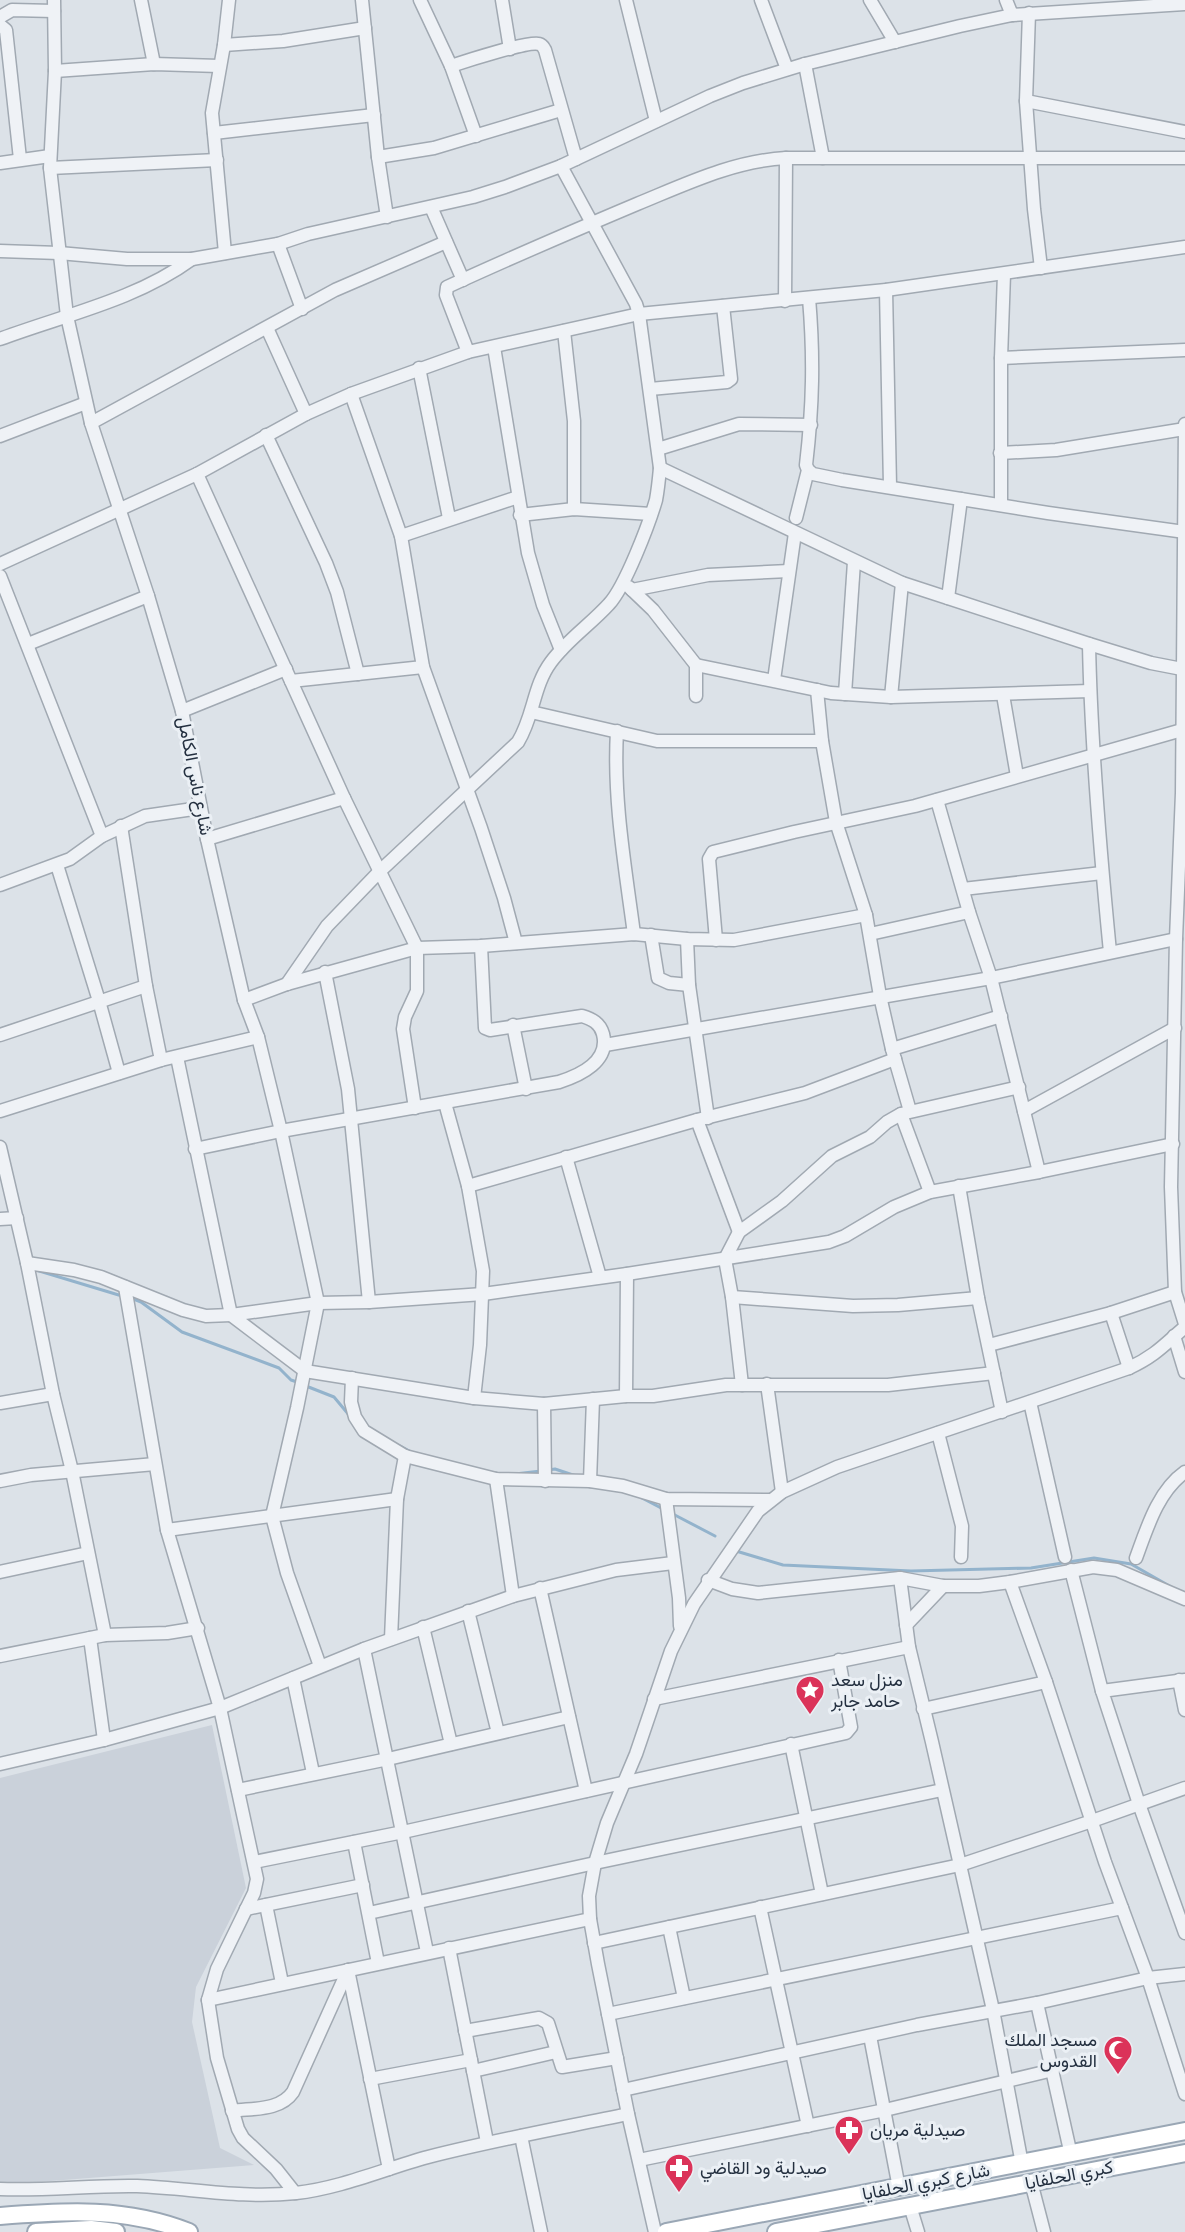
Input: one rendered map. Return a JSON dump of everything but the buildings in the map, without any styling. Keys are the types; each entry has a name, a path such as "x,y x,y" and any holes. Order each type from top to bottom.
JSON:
{"main road":[{"name":"شارع كبري الحلفايا","path":"666,2232 1185,2131"},
{"name":"كبري الحلفايا","path":"776,2232 1185,2153"},
{"path":"0,2216 104,2212 134,2216 189,2232"},
{"path":"36,2232 116,2232"}],"street":[{"path":"141,0 154,64"},
{"path":"225,254 212,113 219,66 225,45 229,0"},
{"path":"362,0 378,157 387,217"},
{"path":"420,0 451,66 476,136"},
{"path":"502,0 510,49"},
{"path":"626,0 656,121"},
{"path":"761,0 787,69"},
{"path":"1005,0 1012,15"},
{"path":"875,2 895,42"},
{"path":"0,251 127,259 192,259 278,244 308,234 431,207 505,187 561,166 710,96 787,69 1012,15 1167,2 1185,4"},
{"path":"0,17 12,10 54,5"},
{"name":"شارع ناس الكامل","path":"54,5 55,71 50,162 67,316 91,423 120,508 182,711 207,839 244,1000 258,1037 318,1303"},
{"path":"1029,13 1026,101 1029,159 1041,268"},
{"path":"0,25 6,30 20,159"},
{"path":"225,45 283,41 366,28"},
{"path":"451,66 510,49 537,43 542,45 576,159"},
{"path":"55,71 154,64 219,66"},
{"path":"806,64 823,158"},
{"path":"1026,101 1185,132"},
{"path":"378,157 421,151 561,110"},
{"path":"214,133 374,115"},
{"path":"785,301 786,158"},
{"path":"468,352 446,291 447,287 591,223 723,170 769,159 786,158 1185,158"},
{"path":"0,163 20,159 50,162 217,160"},
{"path":"287,984 327,926 380,871 518,741 525,731 542,675 561,650 628,586 657,492 660,468 639,314 636,304 561,166"},
{"path":"431,207 463,280"},
{"path":"91,423 335,290 446,242"},
{"path":"278,244 302,309"},
{"path":"0,564 197,474 306,414 351,394 468,352 639,314 885,290 1185,247"},
{"path":"0,339 161,280 192,259"},
{"path":"1001,505 1001,358 1004,274"},
{"path":"885,290 890,486"},
{"path":"809,298 813,356 811,425 806,465 813,474 961,499 1185,532"},
{"path":"650,389 731,380 723,306"},
{"path":"267,328 306,414"},
{"path":"564,331 574,421 574,509"},
{"path":"494,347 520,515 534,576 561,650"},
{"path":"1001,358 1185,350"},
{"path":"419,368 449,518"},
{"path":"351,394 401,536 423,667 504,898 516,942"},
{"path":"0,436 86,403"},
{"path":"658,449 740,424 811,425"},
{"path":"655,2232 628,2114 594,1943 589,1896 595,1863 607,1823 636,1754 680,1628 708,1580 758,1511 782,1492 837,1467 1129,1368 1148,1359 1163,1348 1185,1325 1175,1292 1171,1187 1180,1084 1175,1028 1181,991 1176,939 1182,890 1185,424"},
{"path":"1000,453 1056,450 1185,429"},
{"path":"266,435 326,563 337,592 358,674"},
{"path":"660,468 902,583 1089,644 1151,663 1182,669"},
{"path":"796,518 808,470"},
{"path":"197,474 344,798 417,948 417,991 405,1017 403,1029 415,1108"},
{"path":"401,536 449,518 518,497"},
{"path":"948,598 961,499"},
{"path":"520,515 574,509 651,514"},
{"path":"774,680 795,533"},
{"path":"845,694 854,562"},
{"path":"628,586 708,575 789,571"},
{"path":"0,576 102,836"},
{"path":"891,698 902,583"},
{"path":"628,586 653,610 684,653 696,665 817,690 891,698 1090,691"},
{"path":"28,644 148,597"},
{"path":"1089,644 1102,873 1110,952"},
{"path":"696,665 696,696"},
{"path":"182,711 289,675 358,674 423,667"},
{"path":"817,690 822,741 836,822 866,915 880,996 905,1113 930,1192"},
{"path":"1004,695 1017,776"},
{"path":"531,712 666,742 822,741"},
{"path":"716,940 710,855 794,832 937,800 1182,730"},
{"path":"617,731 615,762 617,796 634,934"},
{"path":"207,839 344,798"},
{"path":"937,800 969,912 991,978 1039,1172"},
{"path":"0,885 70,859 102,836 145,816 200,808"},
{"path":"121,826 146,986 161,1060"},
{"path":"57,864 119,1073"},
{"path":"963,889 1102,873"},
{"path":"870,934 969,912"},
{"path":"244,1000 325,972 417,948 481,946 634,934 716,940 756,937 866,915"},
{"path":"651,935 658,978 669,983 689,985"},
{"path":"687,939 689,985 703,1119 739,1232"},
{"path":"605,1045 991,978 1176,939"},
{"path":"195,1149 280,1131 526,1089 559,1082 593,1065 602,1055 605,1045 602,1029 593,1019 582,1016 490,1030 485,1028 481,946"},
{"path":"325,972 348,1089 369,1302"},
{"path":"0,1035 146,986"},
{"path":"468,1186 703,1119 805,1093 894,1054 1001,1016"},
{"path":"513,1025 526,1089"},
{"path":"1024,1111 1175,1028"},
{"path":"0,1111 161,1060 258,1037"},
{"path":"177,1057 231,1315 305,1371 474,1398 544,1404 626,1396 653,1396 710,1387 767,1384 888,1385 994,1373"},
{"path":"742,1385 732,1297 724,1259 739,1232 782,1201 832,1156 870,1137 886,1122 905,1113 1019,1087"},
{"path":"446,1102 468,1186 483,1271 474,1398"},
{"path":"27,1263 74,1270 183,1310 206,1316 231,1315 318,1303 483,1294 829,1242 845,1236 894,1207 930,1192 1173,1144"},
{"path":"0,1146 27,1263 53,1394 72,1471 105,1635"},
{"path":"566,1157 600,1277"},
{"path":"959,1186 978,1298 1002,1412"},
{"path":"1171,1187 1185,1187"},
{"path":"0,1219 17,1218"},
{"path":"626,1396 627,1274"},
{"path":"125,1287 167,1530 220,1708 257,1878 254,1893 217,1969 207,2000 217,2058 232,2110 243,2138 276,2169 295,2193"},
{"path":"989,1345 1111,1313 1175,1292"},
{"path":"732,1297 853,1306 898,1305 978,1298"},
{"path":"318,1303 272,1516 287,1573 320,1666"},
{"path":"1111,1313 1129,1368"},
{"path":"1174,1336 1182,1352 1185,1372"},
{"path":"352,1378 351,1402 355,1417 364,1431 405,1456 496,1479 590,1481 623,1486 666,1499 769,1500"},
{"path":"767,1384 782,1492"},
{"path":"0,1403 53,1394"},
{"path":"590,1481 593,1400"},
{"path":"1030,1402 1065,1557"},
{"path":"544,1404 545,1481"},
{"path":"938,1433 962,1526 961,1557"},
{"path":"392,1639 397,1498 405,1456"},
{"path":"0,1481 31,1475 155,1464"},
{"path":"1136,1557 1157,1506 1183,1475"},
{"path":"496,1479 513,1596"},
{"path":"167,1530 397,1498"},
{"path":"666,1499 679,1598 680,1628"},
{"path":"0,1572 88,1553"},
{"path":"0,1764 104,1740 220,1708 364,1649 513,1596 616,1570 673,1563"},
{"path":"708,1580 732,1589 758,1593 900,1578 944,1586 979,1586 1093,1566 1106,1567 1185,1599"},
{"path":"1071,1570 1102,1691 1185,1933"},
{"path":"900,1578 909,1647 993,2010 1022,2164"},
{"path":"1010,1582 1148,1978 1182,2078 1185,2094"},
{"path":"906,1625 944,1586"},
{"path":"540,1588 586,1791"},
{"path":"468,1611 498,1733"},
{"path":"423,1627 451,1744"},
{"path":"0,1656 105,1635 141,1635 198,1628"},
{"path":"90,1638 104,1740"},
{"path":"654,1699 909,1647"},
{"path":"364,1649 427,1952"},
{"path":"254,1862 403,1832 849,1731 851,1727 839,1660"},
{"path":"293,1678 313,1773"},
{"path":"1102,1691 1182,1680 1185,1710"},
{"path":"923,1709 1046,1682"},
{"path":"238,1790 388,1759 569,1717"},
{"path":"790,1744 822,1894"},
{"path":"594,1943 960,1864 1185,1788"},
{"path":"369,1913 942,1790"},
{"path":"354,1842 378,1963"},
{"path":"246,1909 363,1886"},
{"path":"266,1905 282,1983"},
{"path":"760,1907 808,2126"},
{"path":"608,2014 1122,1908"},
{"path":"207,2000 590,1918"},
{"path":"669,1926 684,1998"},
{"path":"449,1948 487,2142"},
{"path":"348,1970 388,2169"},
{"path":"232,2110 279,2105 287,2101 348,1970"},
{"path":"623,2090 917,2025 1148,1978 1185,1974"},
{"path":"1037,2002 1071,2155"},
{"path":"465,2031 539,2018 548,2023 562,2067 617,2058"},
{"path":"870,2036 899,2188"},
{"path":"370,2079 556,2052"},
{"path":"639,2160 885,2110 1053,2070"},
{"path":"0,2194 15,2191 138,2186 243,2195 295,2193 343,2184 388,2169 487,2142 628,2114"},
{"path":"521,2136 541,2232"},
{"path":"1031,2182 1044,2232"},
{"path":"0,2189 15,2191"},
{"path":"910,2206 918,2232"}],"shaded area":[{"path":"212,1725 246,1888 196,1987 192,2022 220,2148 254,2165 0,2185 0,1778"}],"waterway":[{"path":"36,1270 122,1296"},
{"path":"131,1298 141,1302 182,1332 279,1368 291,1380 297,1382"},
{"path":"306,1386 334,1397 349,1415"},
{"path":"400,1446 413,1453"},
{"path":"548,1470 555,1469 576,1476"},
{"path":"515,1474 541,1471"},
{"path":"642,1498 663,1509"},
{"path":"671,1513 715,1536"},
{"path":"736,1551 783,1565 911,1571 1031,1568 1094,1558 1131,1564 1173,1588"}],"place":[{"name":"منزل سعد حامد جابر","path":"810,1716"},
{"name":"مسجد الملك القدوس","path":"1118,2076"},
{"name":"صيدلية مريان","path":"849,2156"},
{"name":"صيدلية ود القاضي","path":"679,2194"}]}
